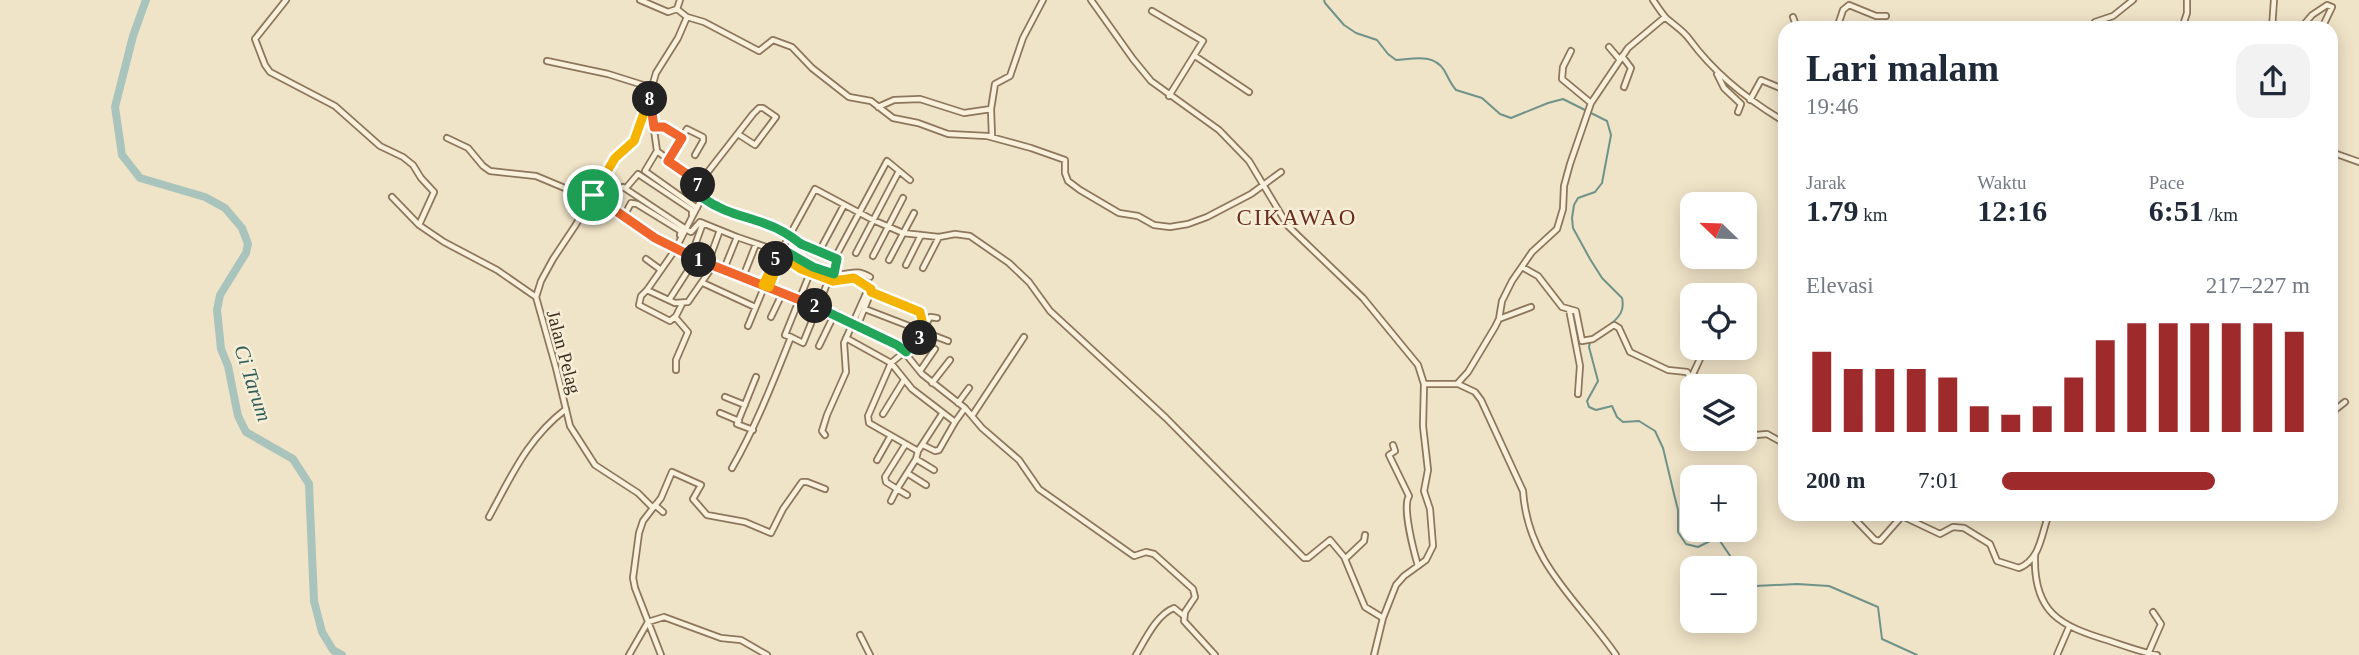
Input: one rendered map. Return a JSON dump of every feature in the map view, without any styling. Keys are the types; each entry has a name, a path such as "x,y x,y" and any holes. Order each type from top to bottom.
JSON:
{"street":[{"path":"286,0 255,39 265,65 270,72 335,106 380,146 414,165 421,178 434,192 419,225"},
{"path":"640,0 664,12 677,9"},
{"path":"677,9 680,0"},
{"path":"992,137 991,109 995,84 1010,76 1023,38 1043,0"},
{"path":"1091,0 1151,80 1219,130 1249,161 1288,226 1363,298 1418,365 1424,384 1423,426 1428,470 1424,491 1430,509 1433,546 1429,557 1396,585 1383,618 1374,655"},
{"path":"1653,0 1665,17 1678,27 1716,70 1750,100 1778,118"},
{"path":"2098,21 2113,16 2133,0"},
{"path":"2184,21 2187,0"},
{"path":"2274,0 2274,21"},
{"path":"1839,21 1843,10 1849,5 1876,16 1885,16"},
{"path":"2307,21 2327,5 2332,7 2325,21"},
{"path":"677,9 687,17 704,22 759,51 773,40 789,45 849,97 871,101 893,118 918,123 948,134 992,137 1065,160 1065,173 1070,183 1119,213 1138,216 1159,226 1182,226 1198,221 1251,194 1281,172"},
{"path":"1152,12 1203,41 1170,96"},
{"name":"Jalan Pelag","path":"663,512 595,465 570,426 536,297 541,281 615,158 634,141 656,73 678,38 687,17"},
{"path":"1457,384 1468,372 1499,319 1507,290 1532,252 1558,229 1563,209 1564,186 1591,103 1621,58 1642,35 1665,17"},
{"path":"1793,17 1794,21"},
{"path":"1609,47 1631,68 1624,87"},
{"path":"1572,51 1563,67 1562,79 1591,103"},
{"path":"1195,56 1249,92"},
{"path":"547,61 652,86"},
{"path":"1716,70 1724,88 1740,103 1738,112"},
{"path":"1750,100 1761,80 1778,87"},
{"path":"650,96 657,151 645,171 697,208"},
{"path":"878,107 894,100 920,99 964,113 991,109"},
{"path":"687,200 697,184 759,108 764,108 776,116 755,145 738,134"},
{"path":"774,122 779,128"},
{"path":"654,127 664,127 682,138"},
{"path":"668,161 687,130 703,137 695,155"},
{"path":"447,138 468,148 490,171 536,176 592,197 674,249 783,292 897,345 932,383 965,408 1021,462 1043,492 1134,556 1146,552 1154,554 1184,581 1195,595 1184,621 1215,655"},
{"path":"657,151 691,177 703,192 703,198 661,270 641,296 639,305 670,321 675,317 682,304 692,299 703,283 720,230"},
{"path":"2338,154 2359,162"},
{"path":"836,256 887,161 910,180"},
{"path":"856,253 899,171"},
{"path":"685,228 692,210 636,174 625,188 685,228 691,232 698,223 703,223 774,251 772,265 748,326"},
{"path":"772,265 815,189 904,233 939,237 955,234 970,236 1029,282 1058,319 1166,418 1304,558 1308,558 1330,540 1345,558 1365,607 1383,618"},
{"path":"392,197 419,225 444,242 497,270 536,297"},
{"path":"703,198 724,211 770,225 811,249 837,259 834,274"},
{"path":"873,257 903,198"},
{"path":"624,216 634,203 677,229 681,233 674,249"},
{"path":"820,250 845,205"},
{"path":"889,260 914,213"},
{"path":"669,300 693,257 703,223"},
{"path":"906,265 921,235"},
{"path":"724,269 737,237"},
{"path":"923,268 939,237"},
{"path":"743,277 756,244"},
{"path":"782,249 813,267 834,274 855,271 870,277"},
{"path":"765,285 782,257 810,273 830,279 837,281 854,278 870,290 920,312 922,331"},
{"path":"646,260 661,270"},
{"path":"1522,267 1538,276 1562,307 1576,310 1581,340 1584,342 1614,325 1619,328 1630,352 1668,370 1690,374"},
{"path":"810,273 785,335 803,343 830,279"},
{"path":"703,283 755,307"},
{"path":"647,290 682,304"},
{"path":"825,435 822,431 824,422 846,372 843,349 846,338 865,309 870,290"},
{"path":"855,326 870,290"},
{"path":"771,317 783,292"},
{"path":"1499,319 1531,307"},
{"path":"865,309 948,341"},
{"path":"1569,309 1580,366 1578,394"},
{"path":"820,346 834,315"},
{"path":"675,317 688,332 676,360 676,370"},
{"path":"918,451 870,425 868,416 891,363 909,348 916,347 928,318 937,318"},
{"path":"732,468 753,430 791,337"},
{"path":"972,416 1024,337"},
{"path":"846,338 891,363 904,380 955,422"},
{"path":"920,371 936,349"},
{"path":"932,383 950,360"},
{"path":"753,430 737,424 756,377"},
{"path":"883,414 904,380"},
{"path":"1424,384 1457,384 1475,392 1481,400 1523,491 1524,506 1545,563 1616,655"},
{"path":"958,403 969,388"},
{"path":"725,397 745,405"},
{"path":"2338,408 2345,402"},
{"path":"923,444 938,451 965,408"},
{"path":"489,517 534,438 566,409"},
{"path":"720,413 739,421"},
{"path":"891,501 942,414"},
{"path":"1757,435 1767,434 1778,440"},
{"path":"877,460 890,437"},
{"path":"905,445 885,479 907,495"},
{"path":"1393,445 1395,451 1389,454 1409,496 1405,501 1418,566"},
{"path":"916,459 934,470"},
{"path":"662,655 633,578 641,527 661,498 673,472 701,485 692,499 707,515 746,522 771,533 783,509 802,482 825,489"},
{"path":"907,473 926,485"},
{"path":"1857,521 1875,540 1880,541 1896,521"},
{"path":"1915,521 1940,534 1953,527 1964,528 1990,544 1997,561 2015,568 2023,567 2035,554 2042,542 2047,521"},
{"path":"1345,558 1364,541 1365,535"},
{"path":"2035,554 2036,581 2046,608 2069,627 2157,655"},
{"path":"1136,655 1153,627 1169,609 1174,608 1184,616"},
{"path":"2148,654 2161,624 2153,612"},
{"path":"629,655 648,622 664,617 721,638 738,639 767,655"},
{"path":"2057,655 2069,627"},
{"path":"860,635 870,655"}],"waterway":[{"name":"Ci Tarum","path":"146,0 133,36 115,107 122,155 140,178 205,197 225,208 242,228 248,244 246,253 220,295 217,310 221,349 228,366 238,416 246,432 293,459 309,484 314,601 322,632 333,650 342,655"},
{"path":"1324,0 1344,25 1356,33 1377,40 1396,60 1422,58 1434,61 1444,70 1456,90 1482,98 1500,114 1511,118 1563,99 1607,121 1611,135 1602,183 1595,192 1578,198 1572,218 1573,228 1590,259 1602,278 1622,298 1623,307 1610,325"},
{"path":"1590,342 1598,381 1587,401 1589,407 1596,410 1612,406 1617,417 1623,422 1639,421 1655,431 1663,448 1678,510 1678,532 1686,544 1698,547 1712,540 1720,541 1730,556"},
{"path":"1757,586 1829,586 1878,607 1882,639 1917,655"}],"district":[{"name":"CIKAWAO","path":"1297,217"}],"route":[{"path":"650,96 654,127 664,127 682,138 668,161 691,177 703,192 703,198 724,211 770,225 811,249 838,260 834,274 800,261 782,249 763,285 769,287 783,257 801,269 833,281 854,278 871,289 871,292 922,314 918,345 914,349 906,349 906,352 796,298 713,266 675,250 593,195 619,152 638,135 650,96"}]}
